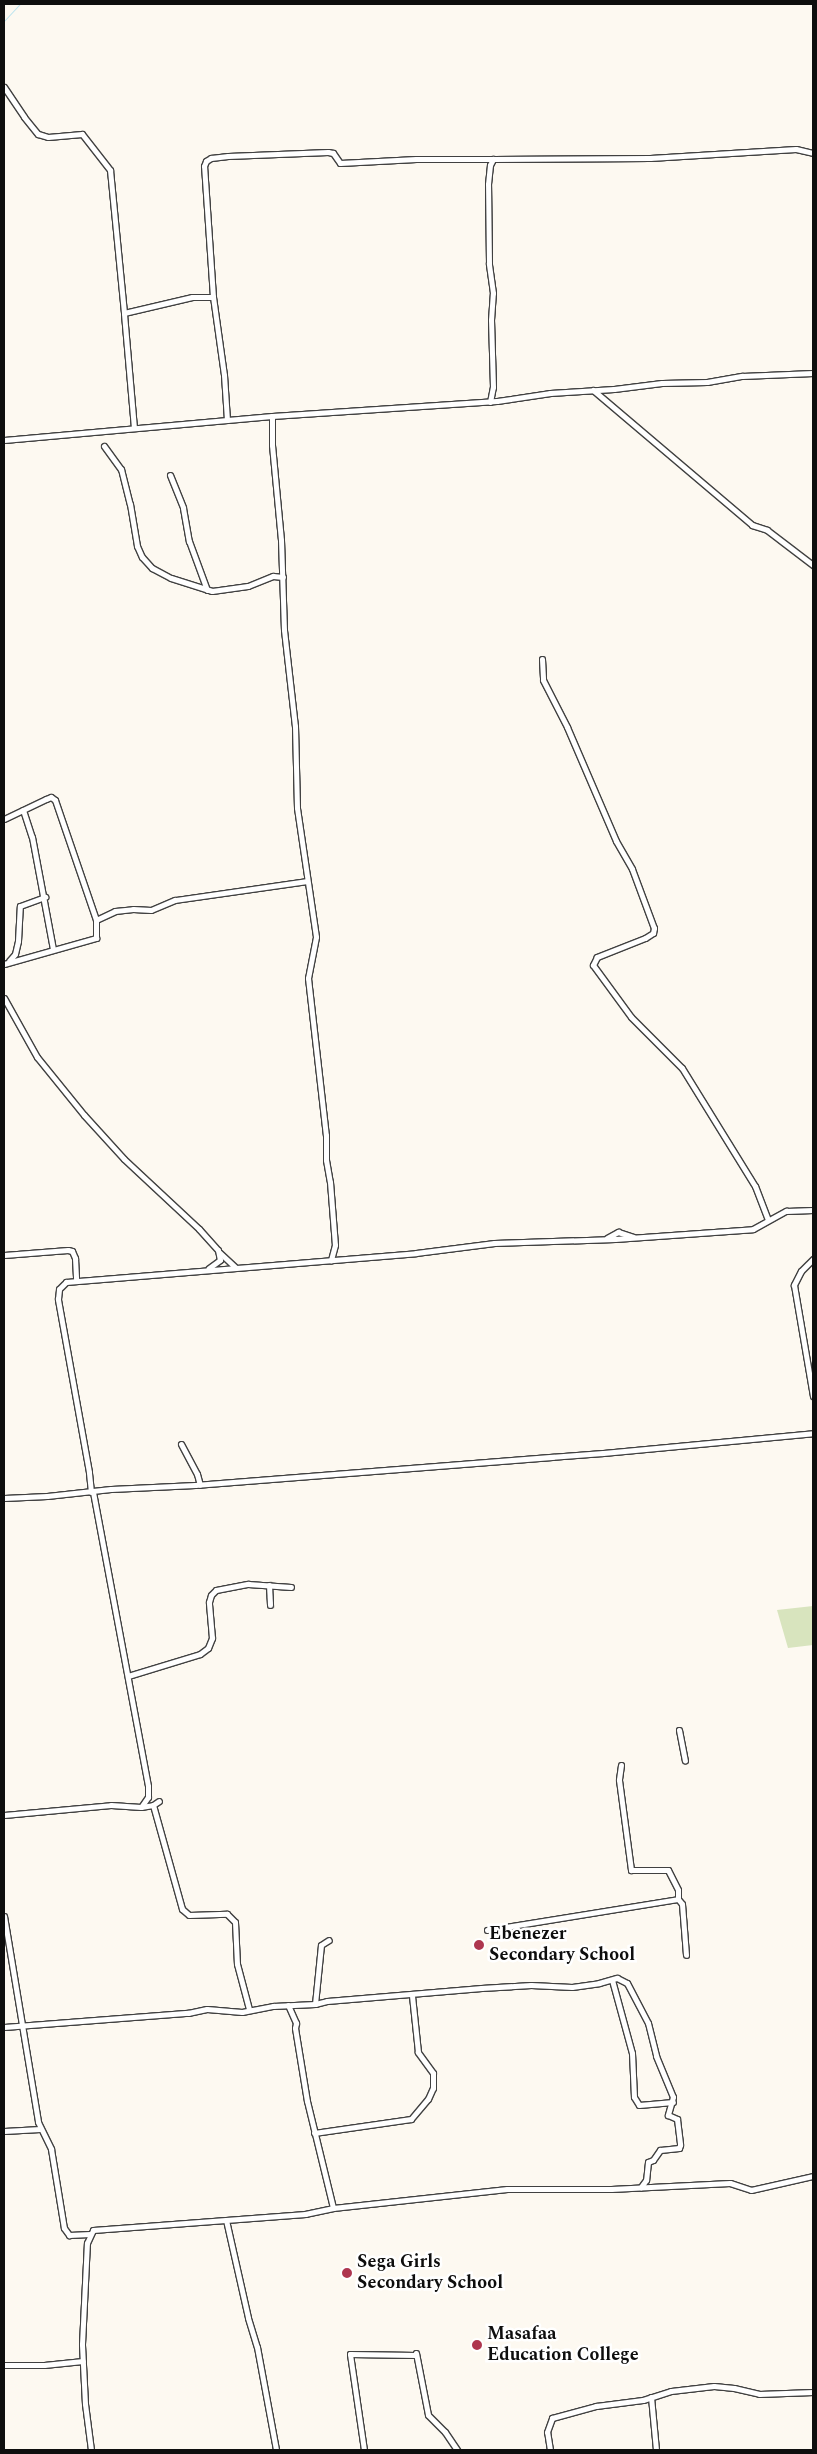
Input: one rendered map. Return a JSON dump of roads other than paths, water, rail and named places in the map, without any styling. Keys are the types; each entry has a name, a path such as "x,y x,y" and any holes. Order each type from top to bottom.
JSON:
{"street":[{"path":"4,87 38,134 52,136 82,134 110,170 134,428"},
{"path":"227,420 224,375 213,297 204,166 209,158 328,152 333,153 340,163 416,159 650,158 796,149 813,153"},
{"path":"490,402 493,388 491,320 493,294 489,262 488,184 490,164 493,159"},
{"path":"124,313 192,297 213,297"},
{"path":"4,440 272,416 490,402 521,396 662,383 707,382 742,376 813,373"},
{"path":"593,390 752,525 767,530 813,565"},
{"path":"272,416 274,482 283,577 286,646 296,726 298,808 316,937 308,978 326,1136 326,1158 331,1186 335,1248 331,1260"},
{"path":"104,446 121,469 138,546 142,558 152,568 171,578 207,590 217,591 248,586 273,576 283,577"},
{"path":"170,475 183,508 189,541 207,590"},
{"path":"542,659 543,680 567,727 616,841 632,868 654,928 653,933 645,938 597,957 593,965 631,1017 682,1068 755,1186 768,1220"},
{"path":"4,819 50,797 56,802 78,874 96,920 96,938 53,948 5,963"},
{"path":"23,810 32,837 45,897 53,948"},
{"path":"96,920 123,910 152,910 174,900 307,881"},
{"path":"5,963 14,955 18,941 20,906 45,897"},
{"path":"4,998 37,1058 84,1115 124,1159 199,1229 220,1254 235,1267"},
{"path":"140,1807 147,1800 148,1794 58,1299 61,1286 76,1280 416,1254 494,1243 636,1238 753,1229 786,1211 813,1210"},
{"path":"4,1255 68,1250 75,1257 76,1280"},
{"path":"204,1270 220,1260 220,1254"},
{"path":"813,1259 801,1271 794,1285 813,1396"},
{"path":"4,1498 200,1485 603,1453 813,1433"},
{"path":"181,1444 197,1474 200,1485"},
{"path":"128,1676 200,1654 208,1648 212,1638 209,1602 211,1595 216,1590 234,1585 269,1584 291,1587"},
{"path":"269,1584 270,1605"},
{"path":"679,1730 685,1760"},
{"path":"621,1765 619,1780 631,1870 668,1870 678,1890 678,1899 682,1904 686,1956"},
{"path":"4,1815 111,1805 140,1807 153,1805 159,1801"},
{"path":"153,1805 182,1909 189,1915 227,1914 235,1922 237,1964 249,2009"},
{"path":"487,1930 678,1899"},
{"path":"4,1916 40,2129 51,2149 66,2232 68,2235 90,2234"},
{"path":"315,2004 322,1945 329,1940"},
{"path":"4,2027 207,2010 234,2012 288,2005 315,2004 327,2001 412,1996 531,1985 572,1987 617,1978 626,1983 648,2023 656,2056 673,2102 668,2113 677,2119 679,2148 660,2150 653,2160 648,2162 646,2180 641,2187"},
{"path":"612,1980 632,2053 634,2097 639,2105 673,2102"},
{"path":"314,2133 411,2119 428,2099 432,2088 433,2073 418,2052 412,1996"},
{"path":"288,2005 296,2023 295,2028 302,2075 333,2208"},
{"path":"4,2131 40,2129"},
{"path":"92,2450 85,2404 83,2361 84,2279 87,2243 93,2230 305,2214 333,2208 507,2189 641,2187 730,2183 751,2190 813,2176"},
{"path":"226,2220 248,2318 257,2347 276,2450"},
{"path":"364,2450 350,2354 416,2353 428,2416 445,2432 457,2450"},
{"path":"4,2365 44,2365 83,2361"},
{"path":"550,2450 547,2432 552,2418 596,2406 651,2398 671,2391 714,2386 734,2388 759,2394 813,2392"},
{"path":"651,2398 656,2450"}],"waterway":[{"path":"4,21 20,4"}],"place":[{"name":"Ebenezer Secondary School","path":"479,1945"},
{"name":"Sega Girls Secondary School","path":"347,2273"},
{"name":"Masafaa Education College","path":"477,2345"}]}
